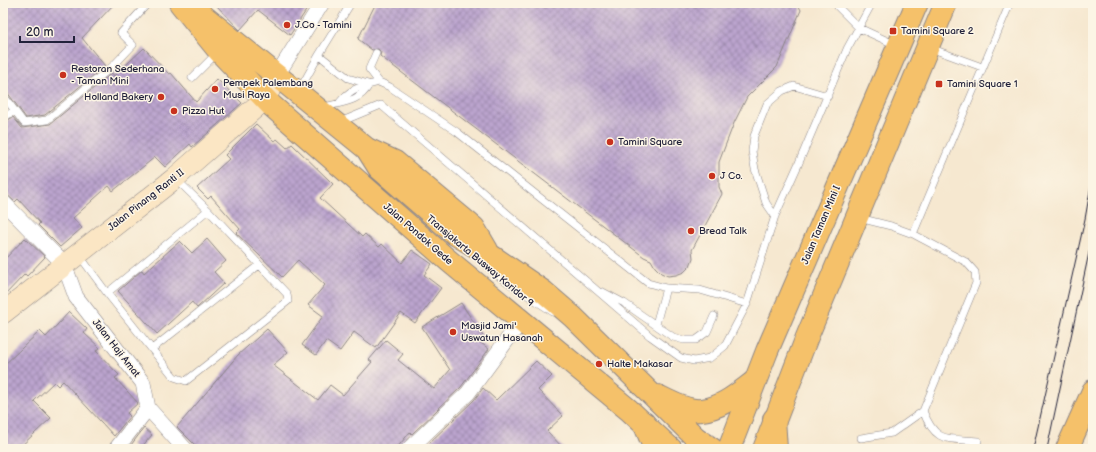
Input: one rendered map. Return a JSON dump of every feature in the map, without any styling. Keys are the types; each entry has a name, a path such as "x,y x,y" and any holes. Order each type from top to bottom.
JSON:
{"main road":[{"name":"Jalan Pondok Gede","path":"180,3 219,51 265,99 450,262 644,424 671,449"},
{"path":"187,3 367,149 395,162 474,228 481,256"},
{"name":"Jalan Taman Mini I","path":"729,449 755,380 917,3"},
{"path":"764,449 774,419 946,3"},
{"path":"367,149 379,168 481,256 544,292 573,317 704,444"},
{"path":"653,394 681,406 701,411 731,399 755,380"},
{"path":"1067,449 1093,392"},
{"path":"774,419 776,449"},
{"path":"644,424 655,449"}],"street":[{"path":"277,75 322,3"},
{"name":"Jalan Pinang Ranti II","path":"3,314 71,258 175,178 265,99 277,75"},
{"path":"3,202 71,258"},
{"name":"Jalan Haji Amat","path":"71,258 76,297 144,383 148,408"},
{"path":"409,449 468,393 521,321"},
{"path":"116,449 148,408 185,449"}],"lane":[{"path":"3,95 24,123 47,120 114,65 133,45 121,33 148,3"},
{"path":"298,92 351,3"},
{"path":"836,3 858,28 898,46"},
{"path":"336,124 381,106 650,336 681,358 694,361 710,358 725,346 747,304 774,216 828,96 847,49 872,3"},
{"path":"913,234 1010,3"},
{"path":"929,47 982,67"},
{"path":"192,78 219,51"},
{"path":"376,53 369,69 379,82 390,87 456,132 648,283 666,288 700,290 747,304"},
{"path":"319,55 348,78 369,85"},
{"path":"318,109 340,102 349,91 358,86 379,82"},
{"path":"774,216 766,203 755,169 752,151 754,136 767,104 782,91 794,86 828,96"},
{"path":"3,118 14,111"},
{"path":"330,157 350,167 373,184"},
{"path":"71,258 107,293 174,377 182,381 189,379 288,301 287,294 208,210 175,178"},
{"path":"107,293 208,210"},
{"path":"857,217 892,226 913,234 966,262 975,272 976,283 923,411 892,434 861,438"},
{"name":"Transjakarta Busway Koridor 9","path":"418,224 458,258"},
{"name":"Transjakarta Busway Koridor 9","path":"481,256 500,277 568,322 670,420 704,444"},
{"path":"152,349 259,265"},
{"path":"593,287 624,303 656,324 672,337 684,340 696,340 707,332 714,316"},
{"path":"656,324 666,288"},
{"path":"581,360 626,402 644,424"},
{"path":"923,411 931,430 939,437 978,441"}],"building":[{"path":"3,3 115,3 82,38 105,66 45,115 26,118 7,92 3,90"},
{"path":"214,3 311,3 290,35 258,10 240,30"},
{"name":"Tamini Square","path":"376,3 797,3 801,10 777,67 747,97 734,123 719,162 719,187 722,194 692,250 693,258 690,266 684,272 668,276 661,273 651,260 644,257 380,56 381,52 378,49 372,50 358,39"},
{"path":"144,48 169,74 171,73 196,102 217,79 242,103 192,147 190,144 165,167 155,157 113,191 109,186 73,218 82,228 60,247 38,225 40,223 18,199 15,202 3,191 3,123 13,117 22,128 50,124 112,73 114,76"},
{"path":"256,124 274,141 277,139 287,148 292,144 333,184 320,198 362,237 365,234 379,247 382,244 402,263 412,250 432,264 424,275 441,288 415,323 401,313 376,348 354,332 340,351 326,341 316,355 302,345 323,316 308,305 325,285 298,260 282,277 236,233 240,229 211,196 208,199 197,188 229,159 225,155"},
{"path":"25,238 45,257 27,276 25,274 3,297 3,261"},
{"path":"207,239 226,261 214,272 224,283 197,308 192,302 157,334 118,291 142,270 144,273 180,241 192,253"},
{"path":"461,303 483,336 477,340 489,349 461,387 412,434 410,432 396,449 199,449 177,427 238,355 267,329 288,352 273,365 318,400 330,385 343,395 372,362 369,360 386,340 403,354 398,360 434,389 450,370 422,327"},
{"path":"69,312 87,329 84,333 100,348 96,351 119,375 115,378 138,403 127,413 130,416 114,436 63,381 58,386 54,382 34,401 51,418 18,449 3,449 3,366 40,331 46,337"},
{"path":"536,361 552,376 538,390 563,416 547,431 564,449 432,449 427,445 474,400 483,388 496,400"},
{"path":"144,428 152,435 140,449 136,449 131,445"}],"tram line":[{"path":"1033,449 1085,219 1093,174"},
{"path":"1047,449 1093,234"}],"place":[{"name":"J.Co - Tamini","path":"287,25"},
{"name":"Tamini Square 2","path":"893,31"},
{"name":"Restoran Sederhana - Taman Mini","path":"63,75"},
{"name":"Tamini Square 1","path":"939,84"},
{"name":"Pempek Palembang Musi Raya","path":"215,89"},
{"name":"Holland Bakery","path":"161,97"},
{"name":"Pizza Hut","path":"174,111"},
{"name":"Tamini Square","path":"610,142"},
{"name":"J Co.","path":"712,176"},
{"name":"Bread Talk","path":"691,231"},
{"name":"Masjid Jami' Uswatun Hasanah","path":"453,332"},
{"name":"Halte Makasar","path":"599,364"}]}
